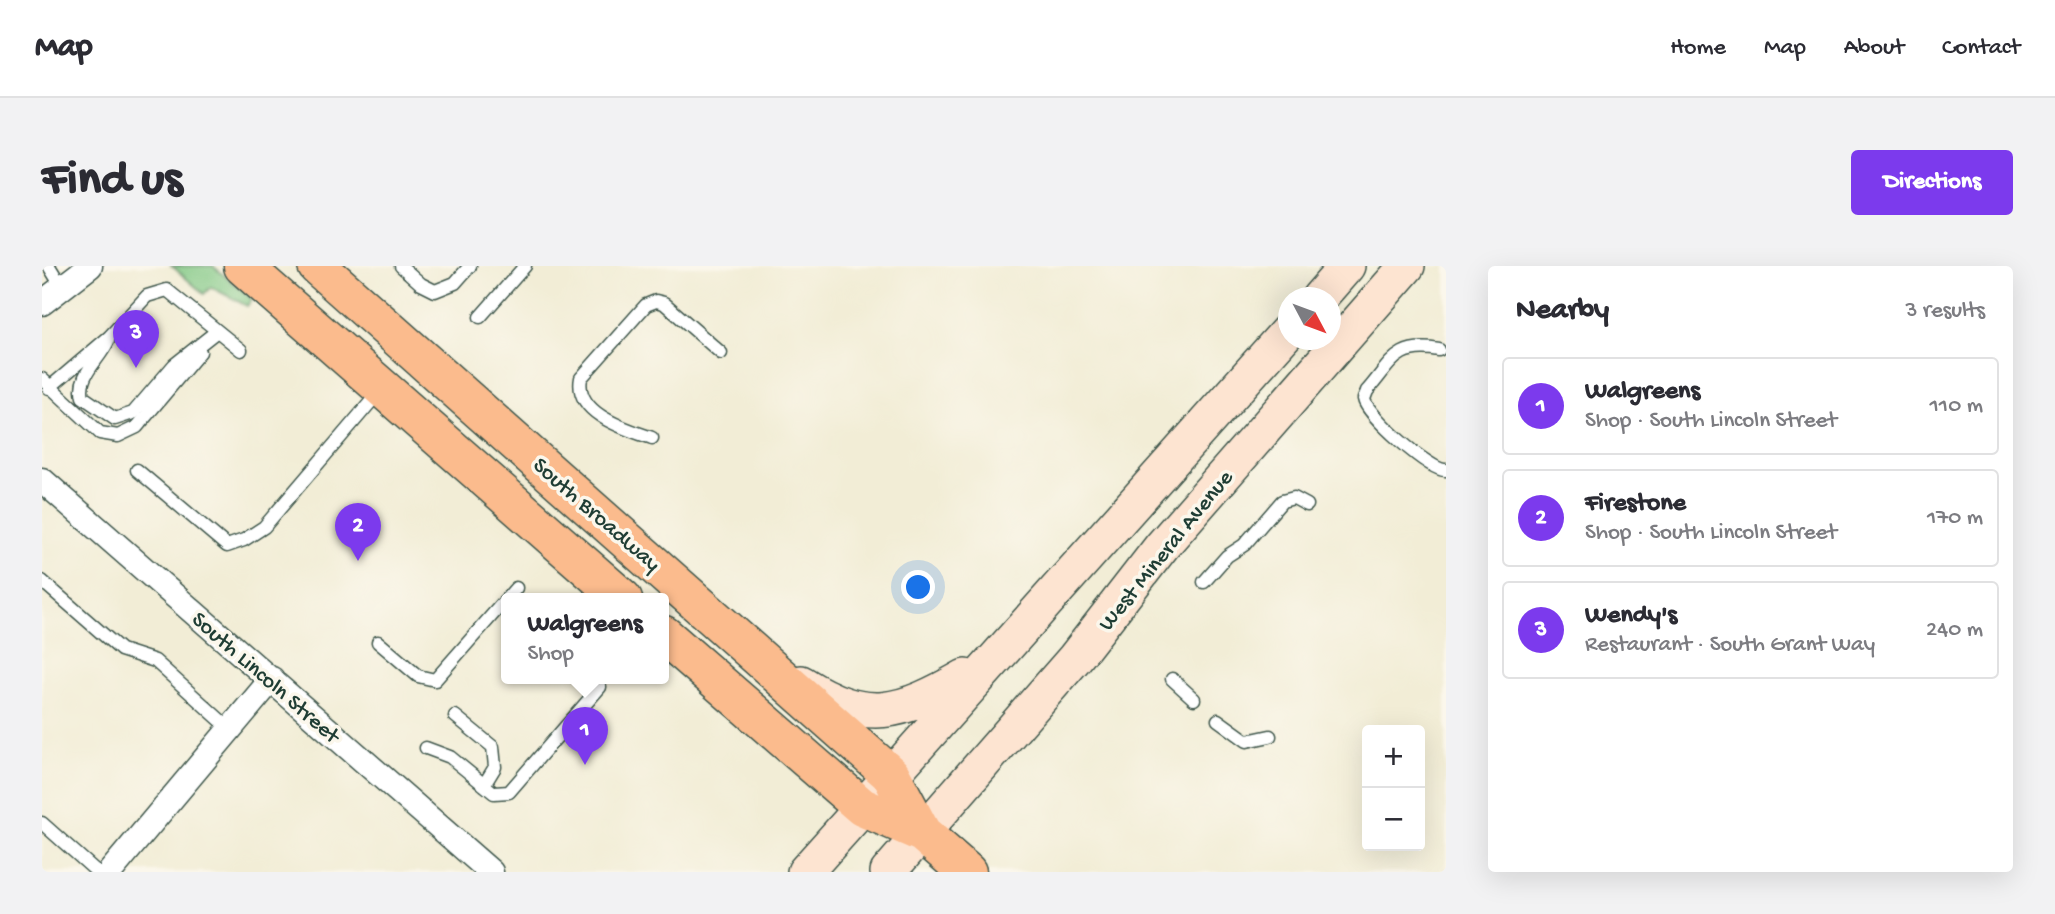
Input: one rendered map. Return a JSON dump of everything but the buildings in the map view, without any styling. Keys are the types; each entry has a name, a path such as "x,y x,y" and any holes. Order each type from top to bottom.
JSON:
{"main road":[{"name":"South Broadway","path":"243,266 616,593"},
{"name":"South Broadway","path":"317,266 763,658 891,775 922,833"},
{"path":"1329,287 1347,266"},
{"name":"West Mineral Avenue","path":"888,872 1075,658 1162,546 1407,266"},
{"name":"West Mineral Avenue","path":"805,872 1278,343"},
{"name":"South Broadway","path":"669,639 862,807 922,833 967,872"},
{"path":"763,658 833,702 850,708 881,712 899,710 928,699 992,662"}],"street":[{"path":"42,303 64,289 90,266"},
{"name":"South Lincoln Street","path":"42,480 491,872"},
{"path":"110,872 272,679"}],"lane":[{"path":"49,266 64,289"},
{"path":"401,266 421,284 435,290 455,283 470,266"},
{"path":"480,317 525,266"},
{"path":"218,331 137,426 118,436 100,433 45,383 109,337 147,296 167,290 218,331 241,350"},
{"path":"652,438 609,423 584,399 579,388 581,378 646,305 656,301 664,303 722,353"},
{"path":"109,337 102,355 82,380 81,388 83,397 106,416 115,419 133,413 174,365 218,331"},
{"path":"1439,350 1416,346 1406,349 1375,382 1364,399 1370,413 1432,467 1446,470"},
{"path":"137,470 227,546 244,540 264,527 383,388"},
{"path":"1204,582 1227,556 1244,545 1282,501 1294,498 1307,505"},
{"path":"42,582 121,650 155,661 230,729"},
{"path":"512,593 516,588"},
{"path":"378,642 418,676 435,680 501,605"},
{"path":"1172,679 1194,699"},
{"path":"426,748 450,757 494,793 509,792 600,687"},
{"path":"455,716 493,747 495,767 484,785"},
{"path":"1218,720 1247,741 1270,736"},
{"path":"42,823 97,872"}],"green space":[{"path":"172,266 213,266 252,299 247,306 211,287 204,294"}],"place":[{"name":"Wendy's","path":"136,368"},
{"name":"Firestone","path":"358,561"},
{"name":"Walgreens","path":"585,765"}]}
